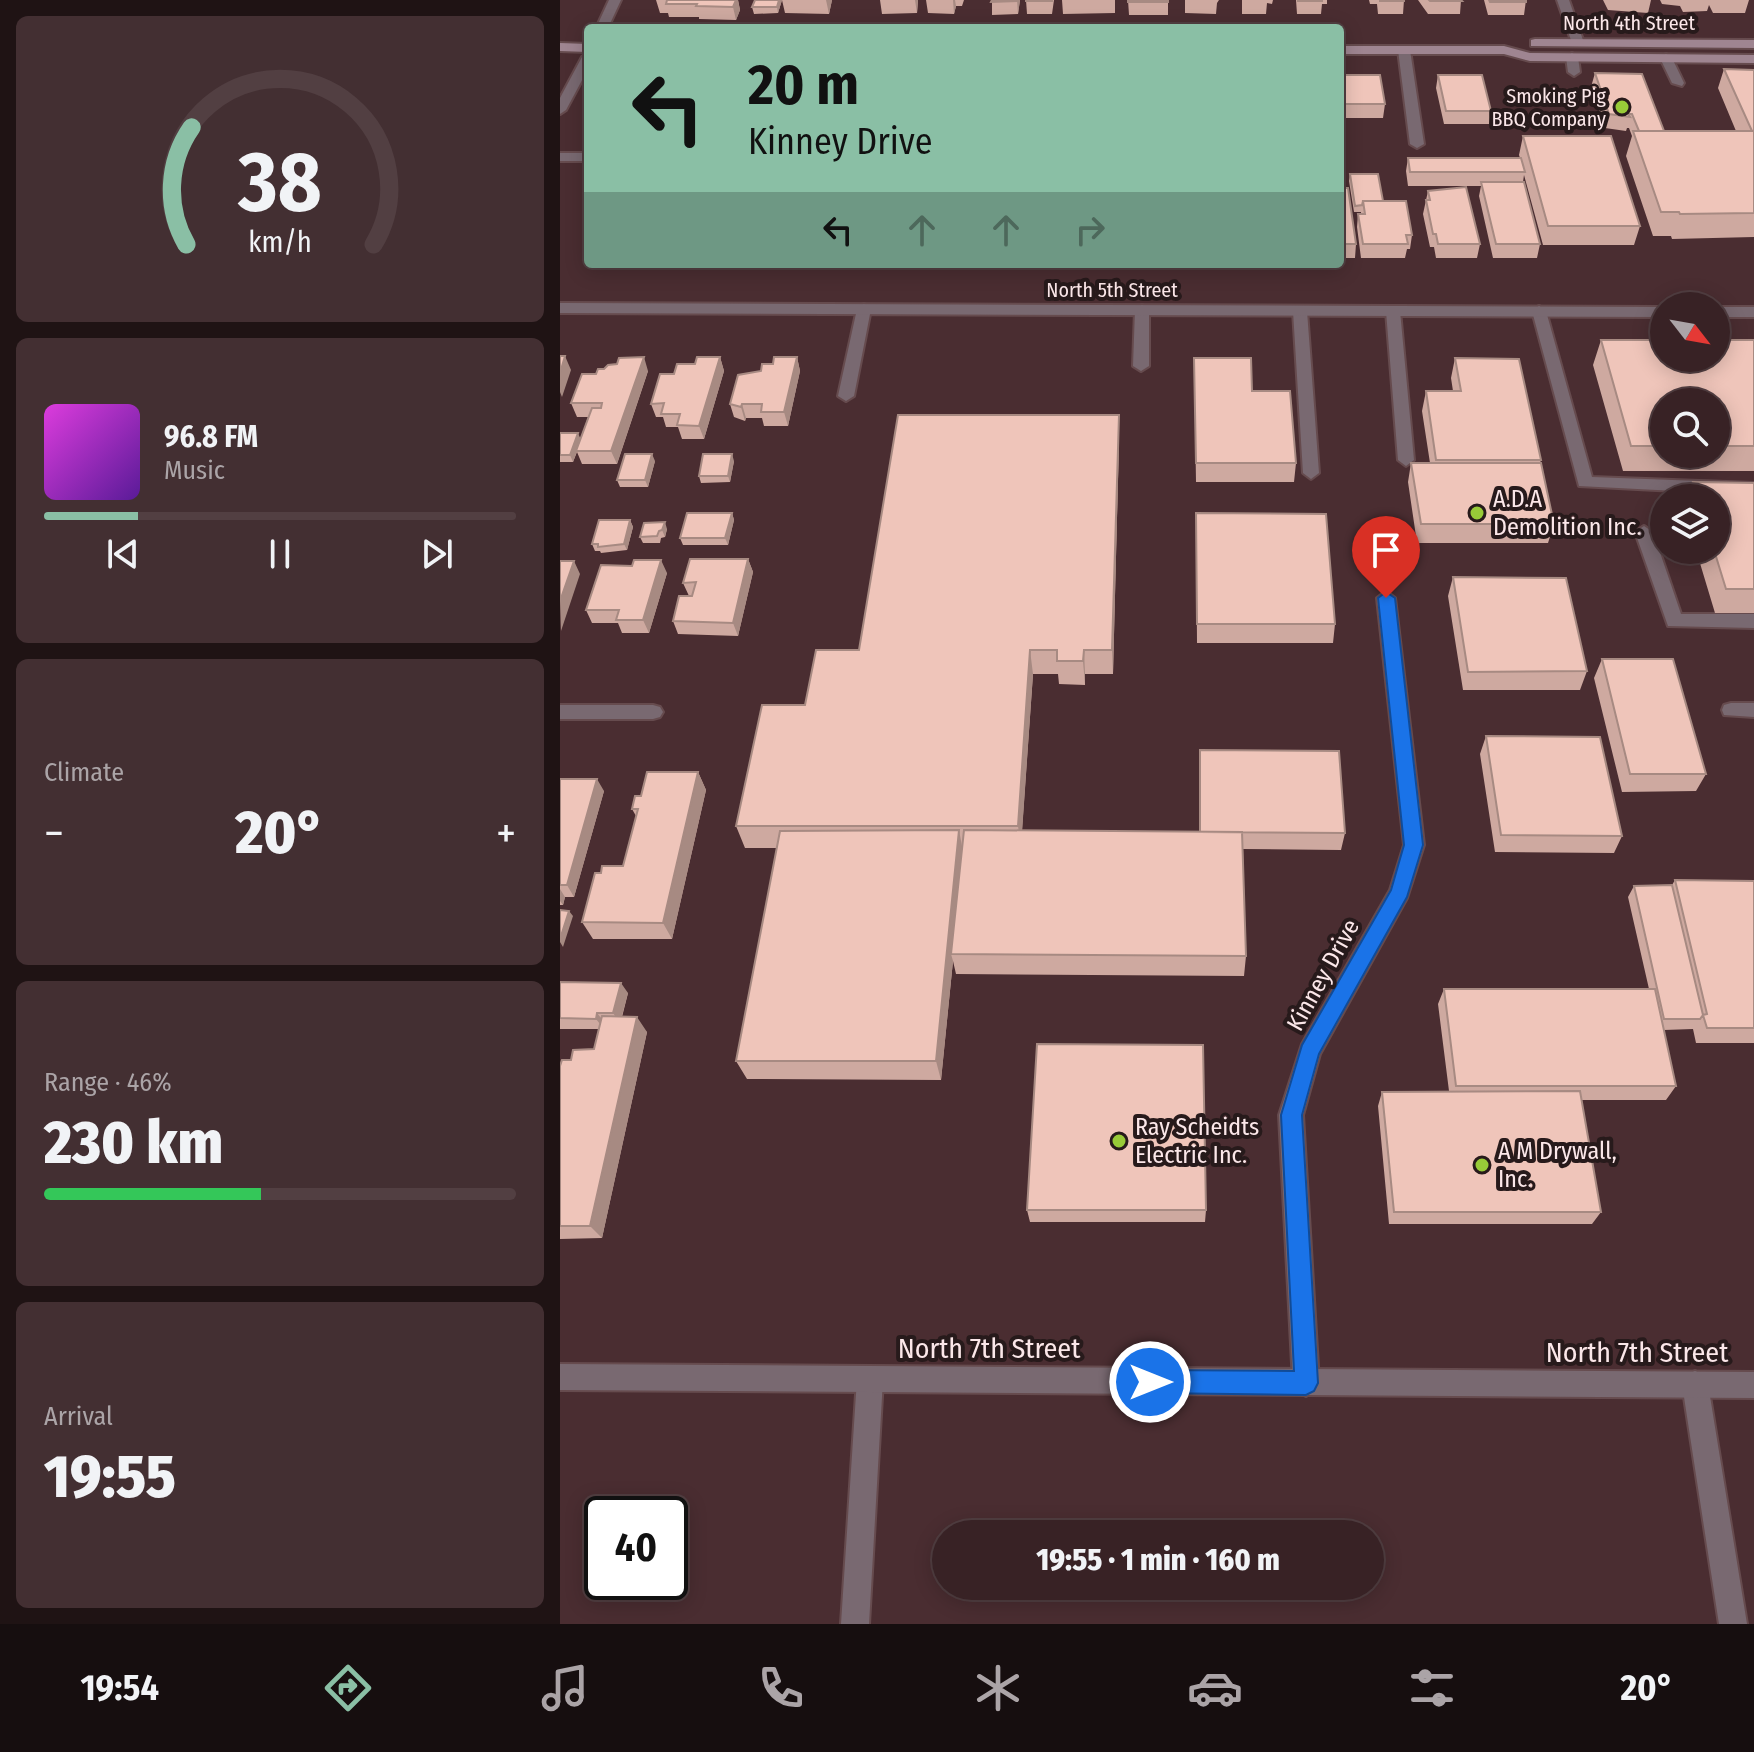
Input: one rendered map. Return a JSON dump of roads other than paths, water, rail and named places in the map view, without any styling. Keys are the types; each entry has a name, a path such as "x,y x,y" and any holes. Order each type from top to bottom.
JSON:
{"main road":[{"name":"North 4th Street","path":"1504,50 1526,43 1754,44"},
{"path":"560,47 584,48"},
{"name":"North 4th Street","path":"1344,50 1504,50 1530,57 1754,59"}],"street":[{"path":"604,24 615,0"},
{"path":"1563,0 1578,43"},
{"path":"1404,50 1417,144"},
{"path":"1572,57 1574,72"},
{"path":"1666,58 1678,83"},
{"path":"560,110 584,65"},
{"path":"560,157 584,157"},
{"name":"North 5th Street","path":"560,308 1650,312"},
{"path":"846,396 864,309"},
{"path":"1141,366 1142,310"},
{"path":"1300,311 1311,473"},
{"path":"1393,311 1406,460"},
{"path":"1539,311 1585,482 1754,489"},
{"path":"1730,312 1754,312"},
{"path":"1644,532 1674,621 1754,621"},
{"name":"Kinney Drive","path":"1306,1383 1291,1115 1310,1051 1400,892 1414,845 1386,598"},
{"path":"1731,710 1754,710"},
{"path":"560,712 653,712"},
{"name":"North 7th Street","path":"560,1377 1754,1385"},
{"path":"855,1624 870,1379"},
{"path":"1695,1384 1733,1624"}],"place":[{"name":"Smoking Pig BBQ Company","path":"1622,107"},
{"name":"A.D.A Demolition Inc.","path":"1477,513"},
{"name":"Ray Scheidts Electric Inc.","path":"1119,1141"},
{"name":"A M Drywall, Inc.","path":"1482,1165"}]}
